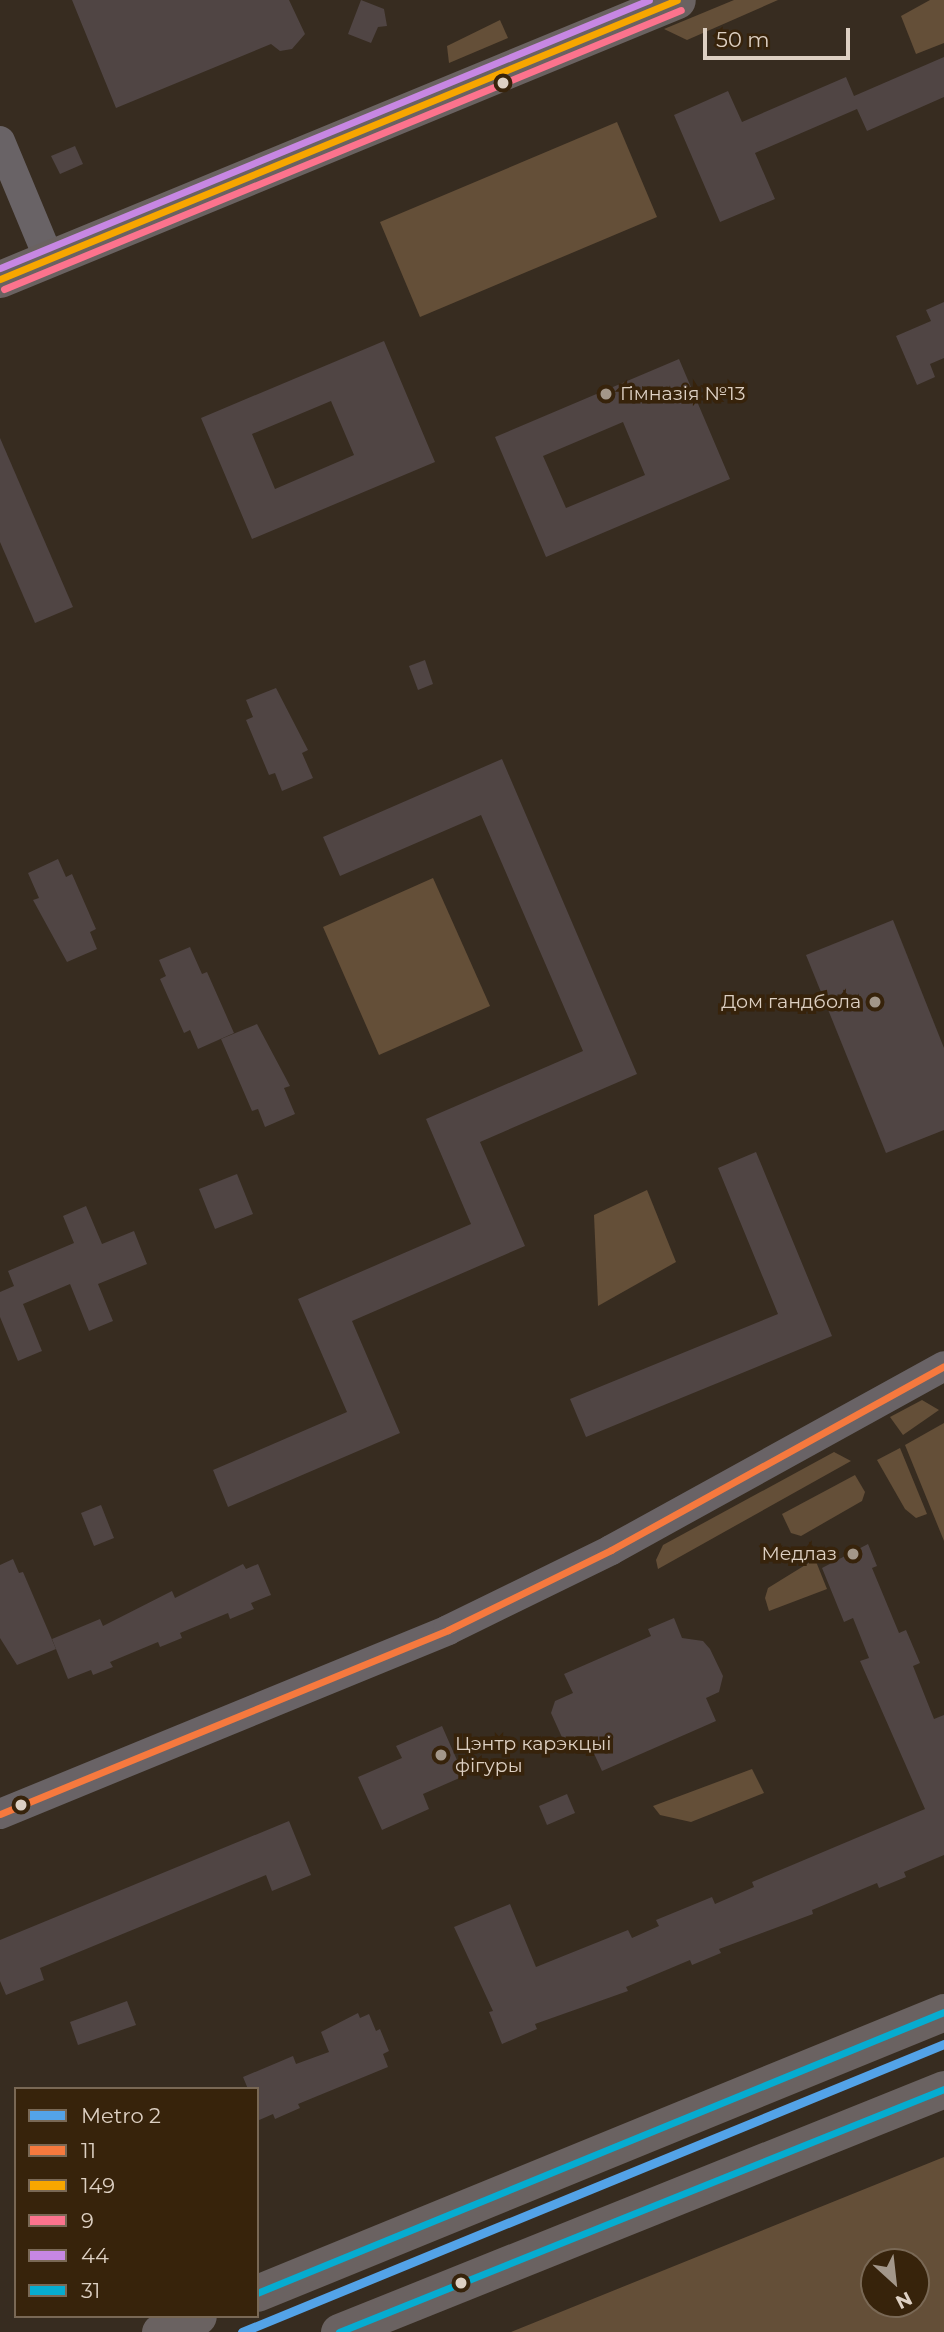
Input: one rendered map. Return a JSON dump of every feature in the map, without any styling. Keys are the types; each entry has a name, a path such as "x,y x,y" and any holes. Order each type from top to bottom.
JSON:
{"main road":[{"path":"0,278 677,0"},
{"path":"259,2292 944,2012"},
{"path":"339,2332 944,2089"},
{"path":"160,2332 193,2318"}],"street":[{"path":"0,141 49,259"},
{"path":"0,1814 448,1630 611,1550 944,1366"}],"shaded area":[{"path":"734,0 778,0 687,40 664,29"},
{"path":"930,0 944,0 944,43 916,54 901,16"},
{"path":"500,20 508,38 449,63 447,46"},
{"path":"617,122 657,217 420,317 380,222"},
{"path":"433,878 490,1006 379,1055 323,927"},
{"path":"647,1190 676,1262 598,1306 594,1215"},
{"path":"922,1400 939,1410 903,1435 890,1417"},
{"path":"944,1423 944,1541 905,1445"},
{"path":"900,1448 927,1514 916,1518 905,1509 877,1460"},
{"path":"834,1452 851,1461 658,1569 656,1560 663,1545"},
{"path":"855,1475 865,1492 862,1501 801,1536 791,1533 782,1514"},
{"path":"815,1559 827,1589 769,1611 765,1598 768,1588"},
{"path":"752,1769 764,1793 691,1822 660,1815 653,1806"},
{"path":"944,2157 944,2332 511,2332"}],"building":[{"path":"72,0 289,0 305,34 292,49 280,51 271,44 116,108"},
{"path":"361,0 384,9 387,26 378,27 371,43 348,34"},
{"path":"944,57 944,97 867,131 857,109 755,153 775,199 720,222 674,115 728,91 742,122 846,77 854,96"},
{"path":"75,146 83,164 60,174 51,156"},
{"path":"944,302 944,358 930,364 935,377 917,385 896,336 931,321 926,310"},
{"path":"384,341 435,462 252,539 201,418","holes":["331,401 354,455 275,489 252,434"]},
{"path":"679,359 730,479 546,557 495,437","holes":["623,422 645,475 566,508 543,456"]},
{"path":"0,438 73,607 35,623 0,542"},
{"path":"425,660 433,684 418,690 409,666"},
{"path":"276,688 308,750 302,753 313,778 282,791 275,773 269,775 246,720 253,717 246,700"},
{"path":"502,759 637,1074 480,1142 525,1246 352,1321 400,1433 228,1507 213,1470 347,1412 298,1299 471,1224 426,1119 583,1051 481,815 340,876 323,837"},
{"path":"58,859 66,877 72,874 96,929 90,932 97,949 67,962 33,900 39,898 28,873"},
{"name":"Дом гандбола","path":"893,920 944,1048 944,1130 886,1153 806,955"},
{"path":"190,947 202,974 207,972 234,1033 198,1049 190,1030 184,1033 160,979 166,976 159,960"},
{"path":"257,1024 290,1086 284,1088 295,1114 265,1127 258,1109 252,1111 221,1039"},
{"path":"756,1152 832,1336 586,1437 570,1399 778,1314 718,1168"},
{"path":"237,1174 253,1214 215,1229 199,1189"},
{"path":"86,1206 102,1244 134,1231 147,1264 98,1284 113,1321 89,1331 70,1284 23,1304 42,1351 18,1361 0,1317 0,1292 14,1286 8,1271 74,1243 63,1216"},
{"path":"101,1505 114,1538 94,1546 81,1513"},
{"path":"868,1544 877,1566 872,1568 899,1633 906,1630 920,1663 913,1666 934,1719 944,1715 944,1855 904,1872 906,1877 879,1888 877,1883 812,1910 813,1914 719,1949 721,1953 692,1965 690,1960 626,1987 628,1991 535,2024 537,2029 502,2044 489,2012 493,2011 454,1927 510,1904 536,1967 628,1930 632,1938 659,1926 656,1920 712,1897 715,1904 754,1887 752,1882 925,1809 860,1661 869,1658 853,1618 844,1622 822,1568"},
{"path":"13,1559 19,1573 23,1572 56,1649 17,1665 0,1638 0,1565"},
{"path":"243,1564 246,1569 258,1564 271,1595 251,1603 254,1609 230,1619 228,1613 180,1633 182,1638 160,1647 158,1642 110,1662 113,1667 93,1675 91,1670 68,1679 52,1639 100,1619 103,1626 172,1591 175,1598"},
{"path":"674,1618 682,1638 703,1641 710,1649 723,1676 719,1692 706,1698 716,1721 602,1771 591,1747 576,1753 565,1744 551,1713 555,1701 573,1693 564,1674 651,1636 648,1629"},
{"path":"442,1726 464,1776 423,1794 429,1809 382,1830 358,1777 402,1758 396,1746"},
{"path":"567,1794 575,1813 547,1825 539,1806"},
{"path":"289,1821 311,1875 272,1891 266,1875 40,1968 44,1980 6,1995 0,1981 0,1940"},
{"path":"127,2001 136,2025 78,2045 70,2022"},
{"path":"358,2013 360,2018 369,2014 376,2031 380,2029 389,2051 383,2054 388,2067 298,2104 300,2108 275,2119 273,2114 259,2120 259,2087 247,2087 243,2077 293,2056 296,2064 329,2052 321,2032"}],"metro line":[{"name":"2","path":"242,2332 944,2044"}],"transit line":[{"name":"44","path":"0,268 649,0"},
{"name":"149","path":"0,279 677,0"},
{"name":"9","path":"4,289 681,10"},
{"name":"11","path":"0,1814 448,1630 611,1550 944,1366"},
{"name":"31","path":"259,2292 944,2012"},
{"name":"31","path":"339,2332 944,2089"}],"place":[{"name":"Гімназія №13","path":"606,394"},
{"name":"Дом гандбола","path":"875,1002"},
{"name":"Медлаз","path":"853,1554"},
{"name":"Цэнтр карэкцыі фігуры","path":"441,1755"}]}
